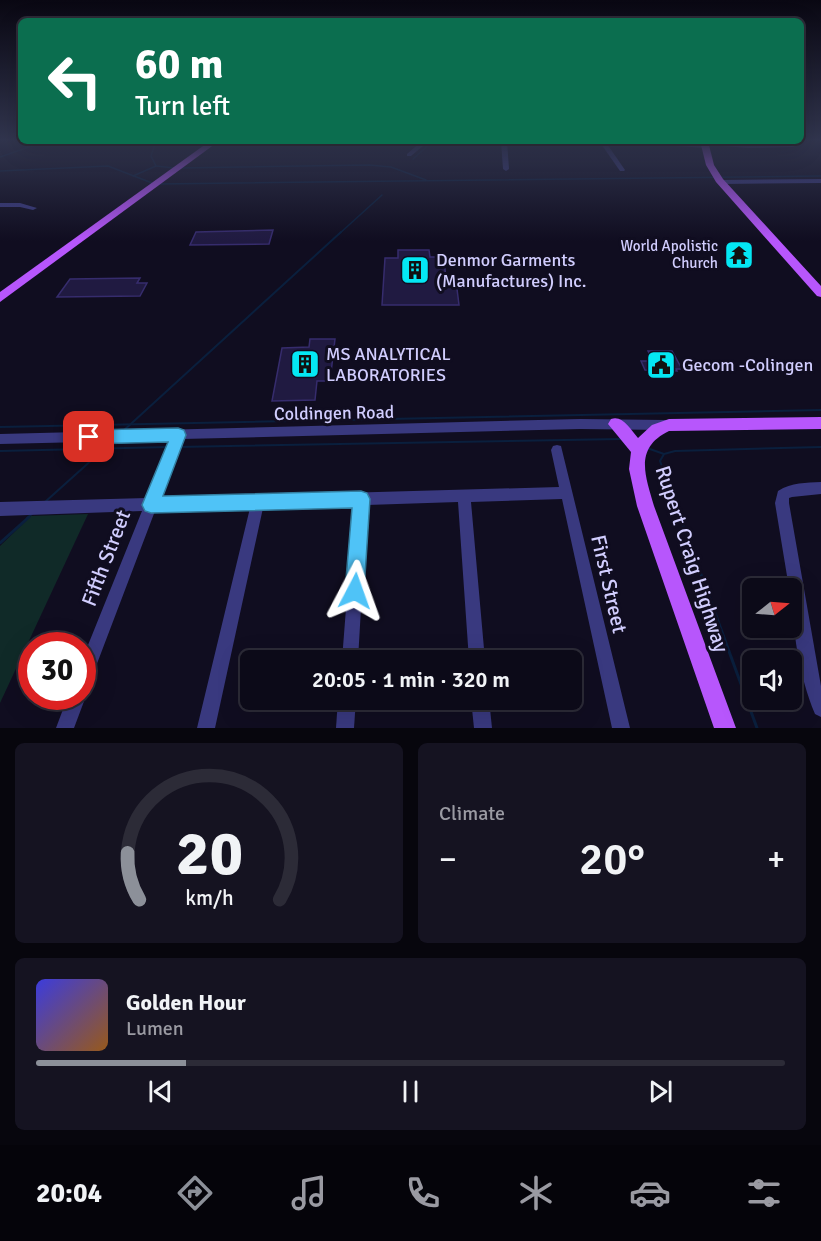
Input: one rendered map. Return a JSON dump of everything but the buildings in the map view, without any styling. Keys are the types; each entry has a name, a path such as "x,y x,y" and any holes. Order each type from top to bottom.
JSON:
{"main road":[{"path":"0,298 171,173"},
{"path":"716,173 718,178 821,293"},
{"path":"669,425 821,423"},
{"path":"616,424 639,450"},
{"name":"Rupert Craig Highway","path":"669,425 646,438 639,450 638,473 652,523 725,728"}],"street":[{"path":"718,178 821,181"},
{"path":"0,205 20,205 33,208"},
{"name":"Coldingen Road","path":"0,439 175,442 616,424 669,425"},
{"name":"Fifth Street","path":"96,646 175,442"},
{"name":"First Street","path":"556,450 621,728"},
{"path":"821,488 789,491 783,495 782,503 813,688 821,708"},
{"path":"0,509 567,493"},
{"path":"464,496 476,650"},
{"path":"351,650 361,499"},
{"path":"206,728 258,502"},
{"path":"65,728 72,710"},
{"path":"345,728 346,710"},
{"path":"481,710 483,728"}],"green space":[{"path":"88,514 33,632 18,632 18,664 0,703 0,546 31,516"}],"waterway":[{"path":"126,173 133,176"},
{"path":"133,176 140,173"},
{"path":"407,173 426,180"},
{"path":"133,176 152,183"},
{"path":"158,184 821,176"},
{"path":"339,234 382,195"},
{"path":"130,424 341,232"},
{"path":"130,424 821,410"},
{"path":"0,427 130,424"},
{"path":"122,432 130,424"},
{"path":"177,447 621,439"},
{"path":"105,449 114,440"},
{"path":"105,449 168,447"},
{"path":"664,454 675,451 821,447"},
{"path":"647,448 664,454"},
{"path":"0,451 105,449"},
{"path":"45,502 105,449"},
{"path":"664,454 660,461 681,518"},
{"path":"27,518 32,514"},
{"path":"0,543 29,517"},
{"path":"680,517 757,728"}],"place":[{"name":"World Apolistic Church","path":"739,255"},
{"name":"Denmor Garments (Manufactures) Inc.","path":"415,270"},
{"name":"MS ANALYTICAL LABORATORIES","path":"305,364"},
{"name":"Gecom -Colingen","path":"661,365"}],"route":[{"path":"89,437 178,435 151,505 361,499 355,591"}]}
